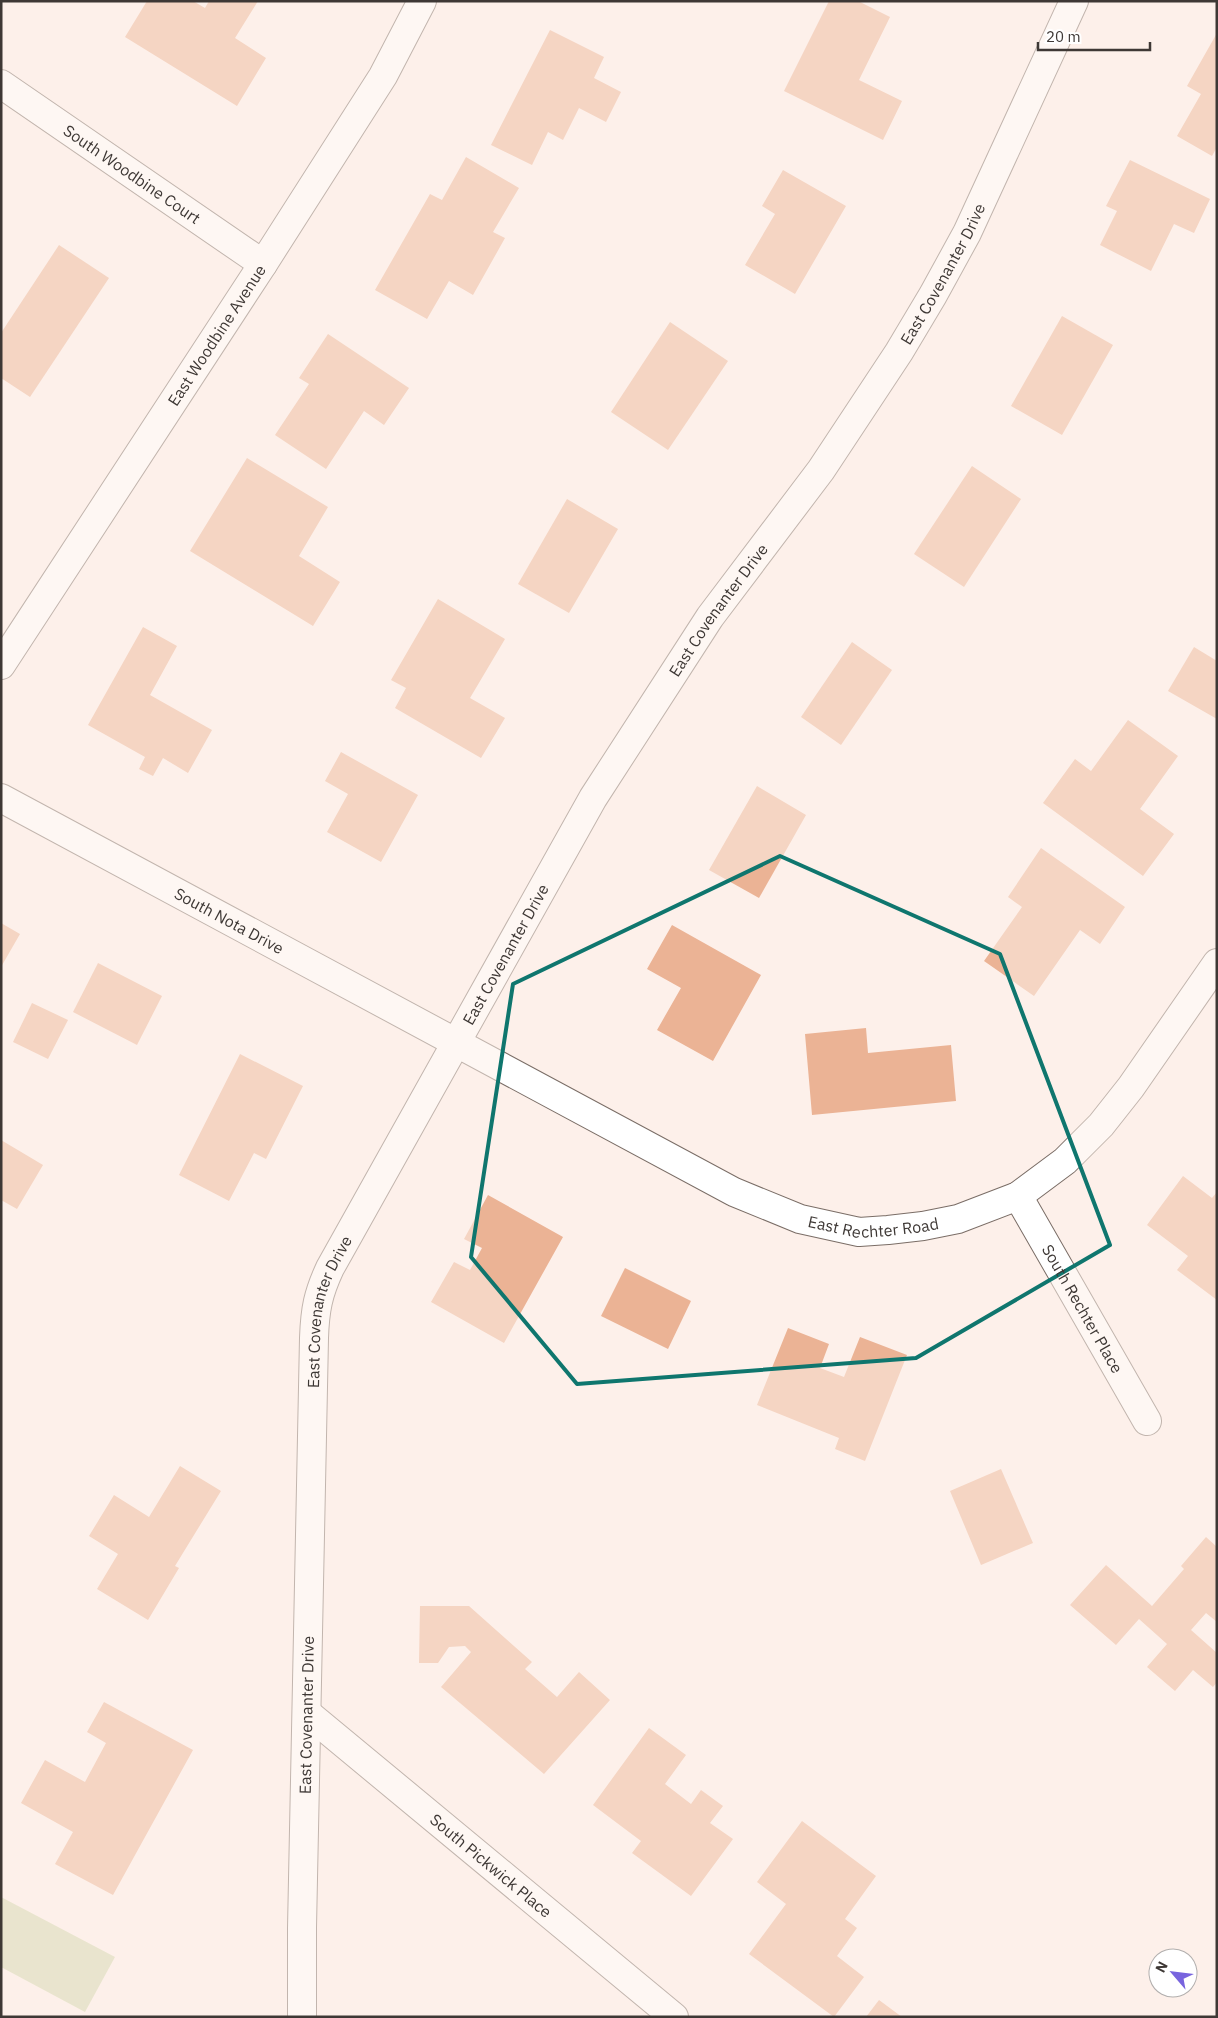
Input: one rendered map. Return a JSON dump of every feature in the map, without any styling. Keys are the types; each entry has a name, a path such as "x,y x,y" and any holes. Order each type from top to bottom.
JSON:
{"street":[{"name":"East Woodbine Avenue","path":"1,665 263,264 383,76 422,1"},
{"name":"East Covenanter Drive","path":"302,2017 302,1918 314,1338 315,1312 319,1291 330,1268 593,798 710,617 821,470 900,352 934,295 966,233 1074,1"},
{"name":"South Woodbine Court","path":"1,84 263,264"},
{"name":"South Nota Drive","path":"1,798 457,1042"},
{"name":"East Rechter Road","path":"457,1042 718,1183 780,1212 800,1219 859,1232 888,1230 958,1219 1018,1196 1065,1161 1101,1125 1217,963"},
{"name":"South Rechter Place","path":"1018,1196 1147,1421"},
{"name":"South Pickwick Place","path":"307,1713 674,2017"}],"highlighted area":[{"path":"780,856 1000,954 1110,1245 916,1358 577,1384 471,1257 513,984"}],"green space":[{"path":"1,1897 115,1957 85,2012 1,1967"}],"building":[{"path":"147,1 193,1 205,8 209,1 258,1 235,38 266,58 237,106 125,37"},
{"path":"829,1 858,1 890,17 859,80 902,101 883,140 784,91"},
{"path":"550,30 604,57 594,78 621,92 606,122 579,108 563,140 548,132 532,165 491,145"},
{"path":"1217,33 1217,147 1212,156 1177,136 1201,94 1187,86"},
{"path":"466,157 519,188 493,232 505,238 473,295 449,281 427,319 375,290 430,194 442,200"},
{"path":"1130,160 1210,199 1194,233 1174,224 1151,271 1100,245 1117,211 1106,206"},
{"path":"783,170 846,206 795,294 745,265 775,214 762,206"},
{"path":"59,245 109,278 30,397 1,378 1,333"},
{"path":"1062,316 1113,345 1062,435 1011,406"},
{"path":"670,322 728,361 668,450 611,412"},
{"path":"328,334 409,388 384,425 364,411 326,469 275,435 309,384 299,378"},
{"path":"247,458 328,507 299,556 340,582 313,626 190,551"},
{"path":"972,466 1021,499 964,587 914,554"},
{"path":"567,499 618,529 569,613 518,584"},
{"path":"438,599 505,639 470,698 505,718 481,758 395,708 406,688 391,680"},
{"path":"143,627 177,646 150,695 212,730 188,773 163,758 153,776 139,769 145,757 88,725"},
{"path":"852,642 892,670 841,745 801,717"},
{"path":"1194,647 1217,661 1217,719 1168,691"},
{"path":"1128,720 1178,756 1140,809 1174,834 1143,876 1043,803 1075,759 1091,771"},
{"path":"341,752 418,795 381,862 327,832 348,794 325,781"},
{"path":"757,786 806,815 759,898 709,870"},
{"path":"1041,848 1125,907 1100,944 1080,930 1034,996 984,961 1022,907 1008,897"},
{"path":"1,923 20,934 1,967"},
{"path":"672,925 761,975 713,1061 657,1030 681,988 647,969"},
{"path":"98,963 162,996 137,1045 73,1012"},
{"path":"32,1003 68,1020 48,1059 13,1042"},
{"path":"866,1028 868,1053 951,1045 956,1101 812,1115 805,1034"},
{"path":"240,1054 303,1086 266,1159 254,1153 229,1201 179,1175"},
{"path":"1,1140 43,1165 17,1209 1,1200"},
{"path":"1183,1176 1212,1198 1217,1192 1217,1300 1177,1270 1188,1256 1147,1225"},
{"path":"488,1195 563,1237 504,1343 431,1302 454,1262 470,1270 482,1248 464,1239"},
{"path":"625,1268 691,1301 668,1349 601,1316"},
{"path":"788,1328 829,1344 820,1368 844,1377 860,1337 907,1355 865,1461 835,1449 839,1438 757,1405"},
{"path":"180,1466 221,1491 175,1566 179,1568 148,1620 97,1589 118,1554 89,1536 114,1495 149,1517"},
{"path":"1001,1469 1033,1543 981,1565 950,1491"},
{"path":"1206,1537 1217,1547 1217,1622 1206,1613 1191,1630 1217,1653 1217,1682 1213,1687 1193,1670 1175,1691 1147,1667 1167,1644 1139,1619 1116,1645 1070,1605 1106,1565 1152,1606 1184,1569 1181,1566"},
{"path":"420,1606 469,1606 532,1662 525,1669 557,1697 579,1672 610,1700 544,1774 441,1687 471,1652 465,1646 449,1647 438,1663 419,1663"},
{"path":"104,1702 193,1750 113,1895 55,1864 73,1832 21,1803 45,1760 85,1782 106,1743 87,1732"},
{"path":"649,1728 686,1755 665,1784 691,1804 701,1790 723,1806 710,1823 733,1839 691,1896 632,1853 641,1841 593,1805"},
{"path":"802,1821 876,1876 845,1919 857,1928 837,1956 864,1977 834,2017 749,1954 786,1904 757,1882"},
{"path":"879,2000 902,2017 866,2017"}]}
